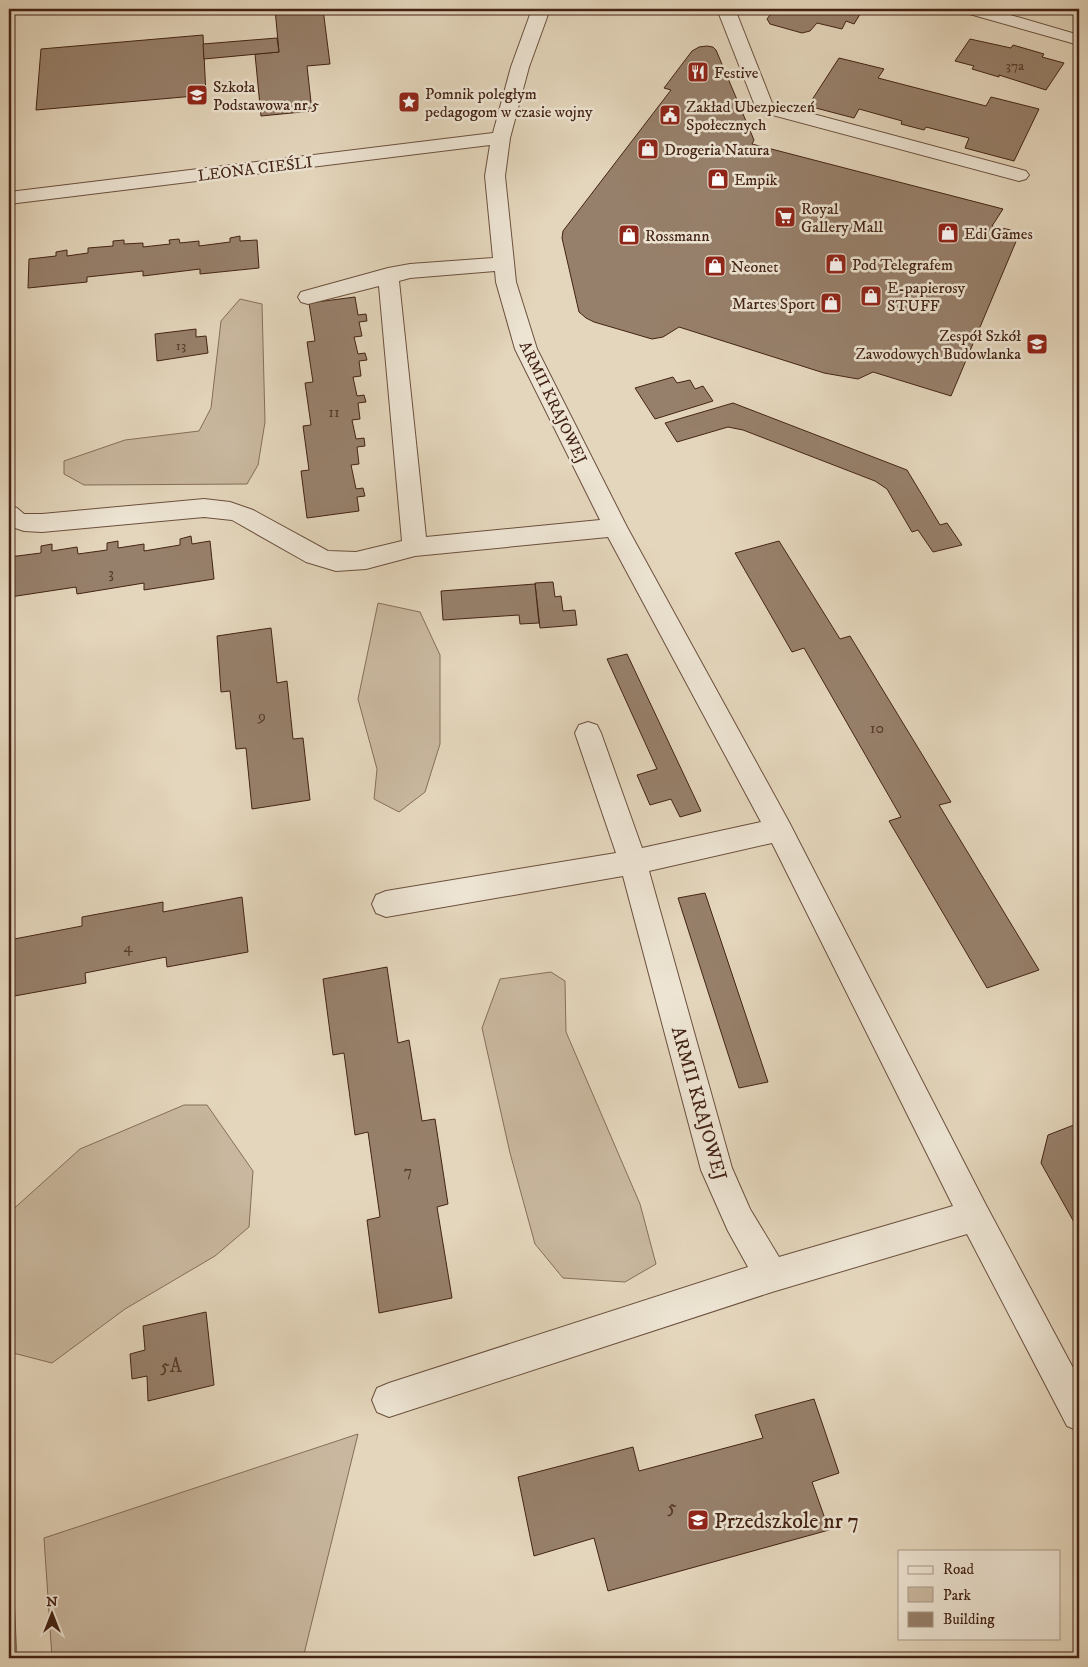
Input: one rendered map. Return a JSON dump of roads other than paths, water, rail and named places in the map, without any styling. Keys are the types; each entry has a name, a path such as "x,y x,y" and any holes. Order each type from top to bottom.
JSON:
{"street":[{"name":"ARMII KRAJOWEJ","path":"541,9 520,67 500,138 495,176 506,282 526,349 616,528 779,830 974,1216 1079,1414"},
{"path":"726,9 764,107 1019,175"},
{"path":"972,9 1079,40"},
{"name":"LEONA CIEŚLI","path":"9,198 500,138"},
{"path":"308,297 388,275 410,271 504,264"},
{"path":"388,275 415,547"},
{"path":"9,514 13,520 25,523 42,523 204,508 244,515 314,556 335,562 363,561 415,547 616,528"},
{"name":"ARMII KRAJOWEJ","path":"588,733 633,862 717,1170 739,1220 772,1276"},
{"path":"386,904 633,862 779,830"},
{"path":"389,1400 772,1276 974,1216"}],"place":[{"name":"Festive","path":"698,72"},
{"name":"Szkoła Podstawowa nr 5","path":"197,95"},
{"name":"Pomnik poległym pedagogom w czasie wojny","path":"409,102"},
{"name":"Zakład Ubezpieczeń Społecznych","path":"670,115"},
{"name":"Drogeria Natura","path":"648,149"},
{"name":"Empik","path":"718,179"},
{"name":"Royal Gallery Mall","path":"785,217"},
{"name":"Edi Games","path":"948,233"},
{"name":"Rossmann","path":"629,235"},
{"name":"Pod Telegrafem","path":"836,264"},
{"name":"Neonet","path":"715,266"},
{"name":"E-papierosy STUFF","path":"871,296"},
{"name":"Martes Sport","path":"831,303"},
{"name":"Zespół Szkół Zawodowych Budowlanka","path":"1037,344"},
{"name":"Przedszkole nr 7","path":"698,1520"}]}
